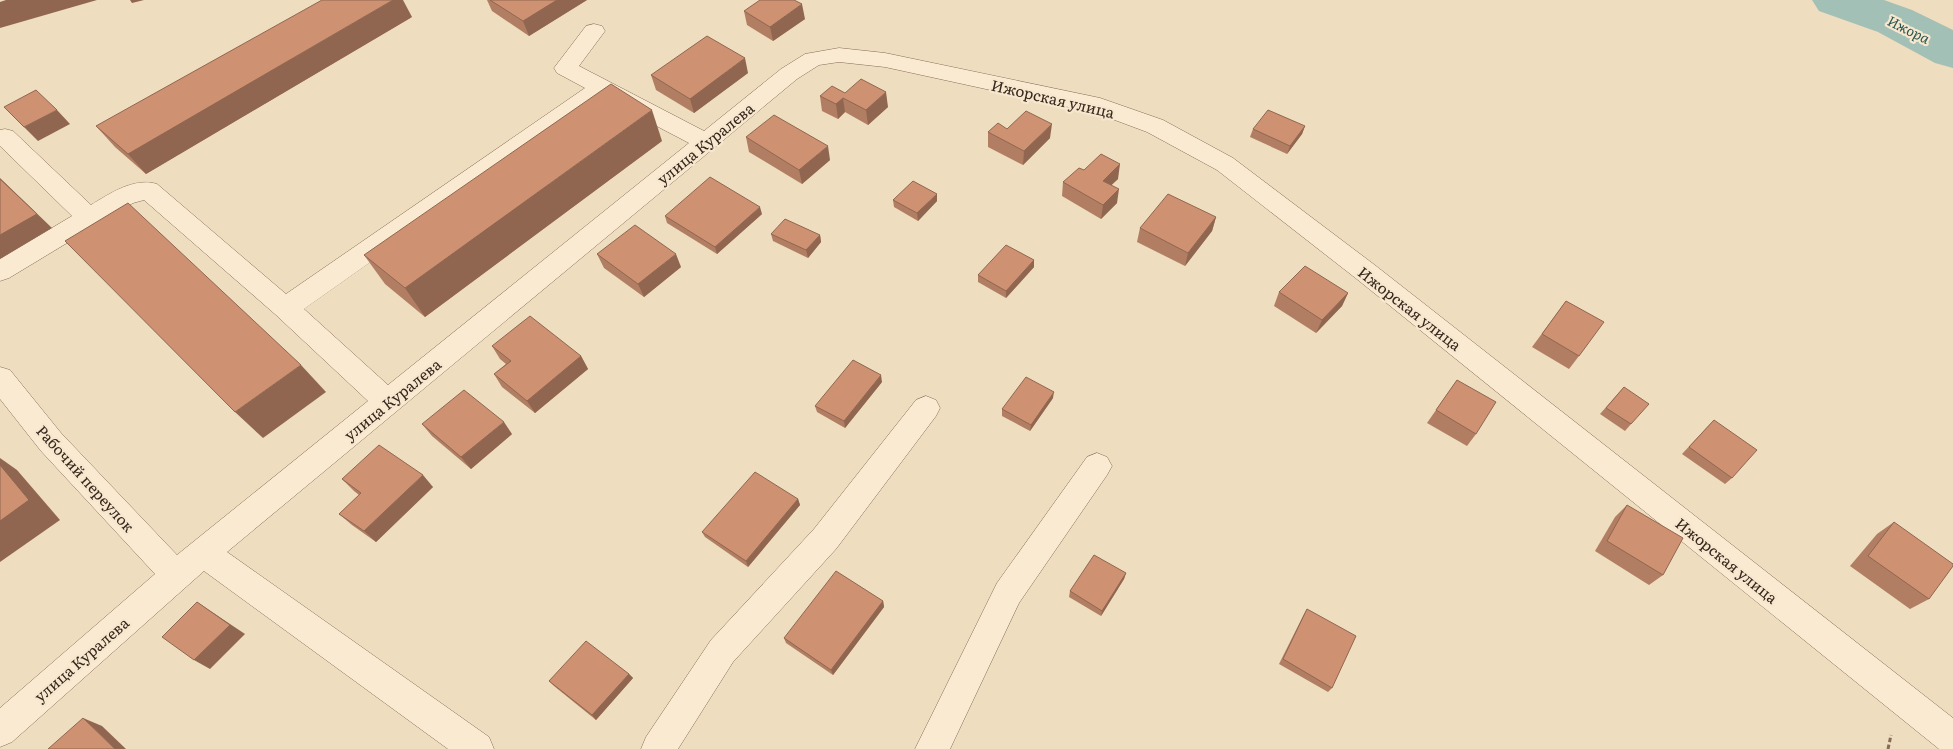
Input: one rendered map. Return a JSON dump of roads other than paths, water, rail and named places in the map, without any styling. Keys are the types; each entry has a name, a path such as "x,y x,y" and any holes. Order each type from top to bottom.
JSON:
{"street":[{"path":"594,31 565,68 706,142"},
{"name":"Ижорская улица","path":"789,74 813,59 839,55 885,60 1100,106 1155,126 1225,164 1367,273 1953,739"},
{"name":"улица Куралева","path":"0,730 176,575 789,74"},
{"path":"285,308 602,87"},
{"path":"5,137 89,218"},
{"path":"0,271 125,196 148,190 285,308 388,402"},
{"name":"Рабочий переулок","path":"0,378 51,442 176,575"},
{"path":"658,749 722,651 825,539 926,408"},
{"path":"932,749 1008,593 1096,466"},
{"path":"203,553 477,749"}],"waterway":[{"name":"Ижора","path":"1836,0 1895,21 1953,51"}]}
